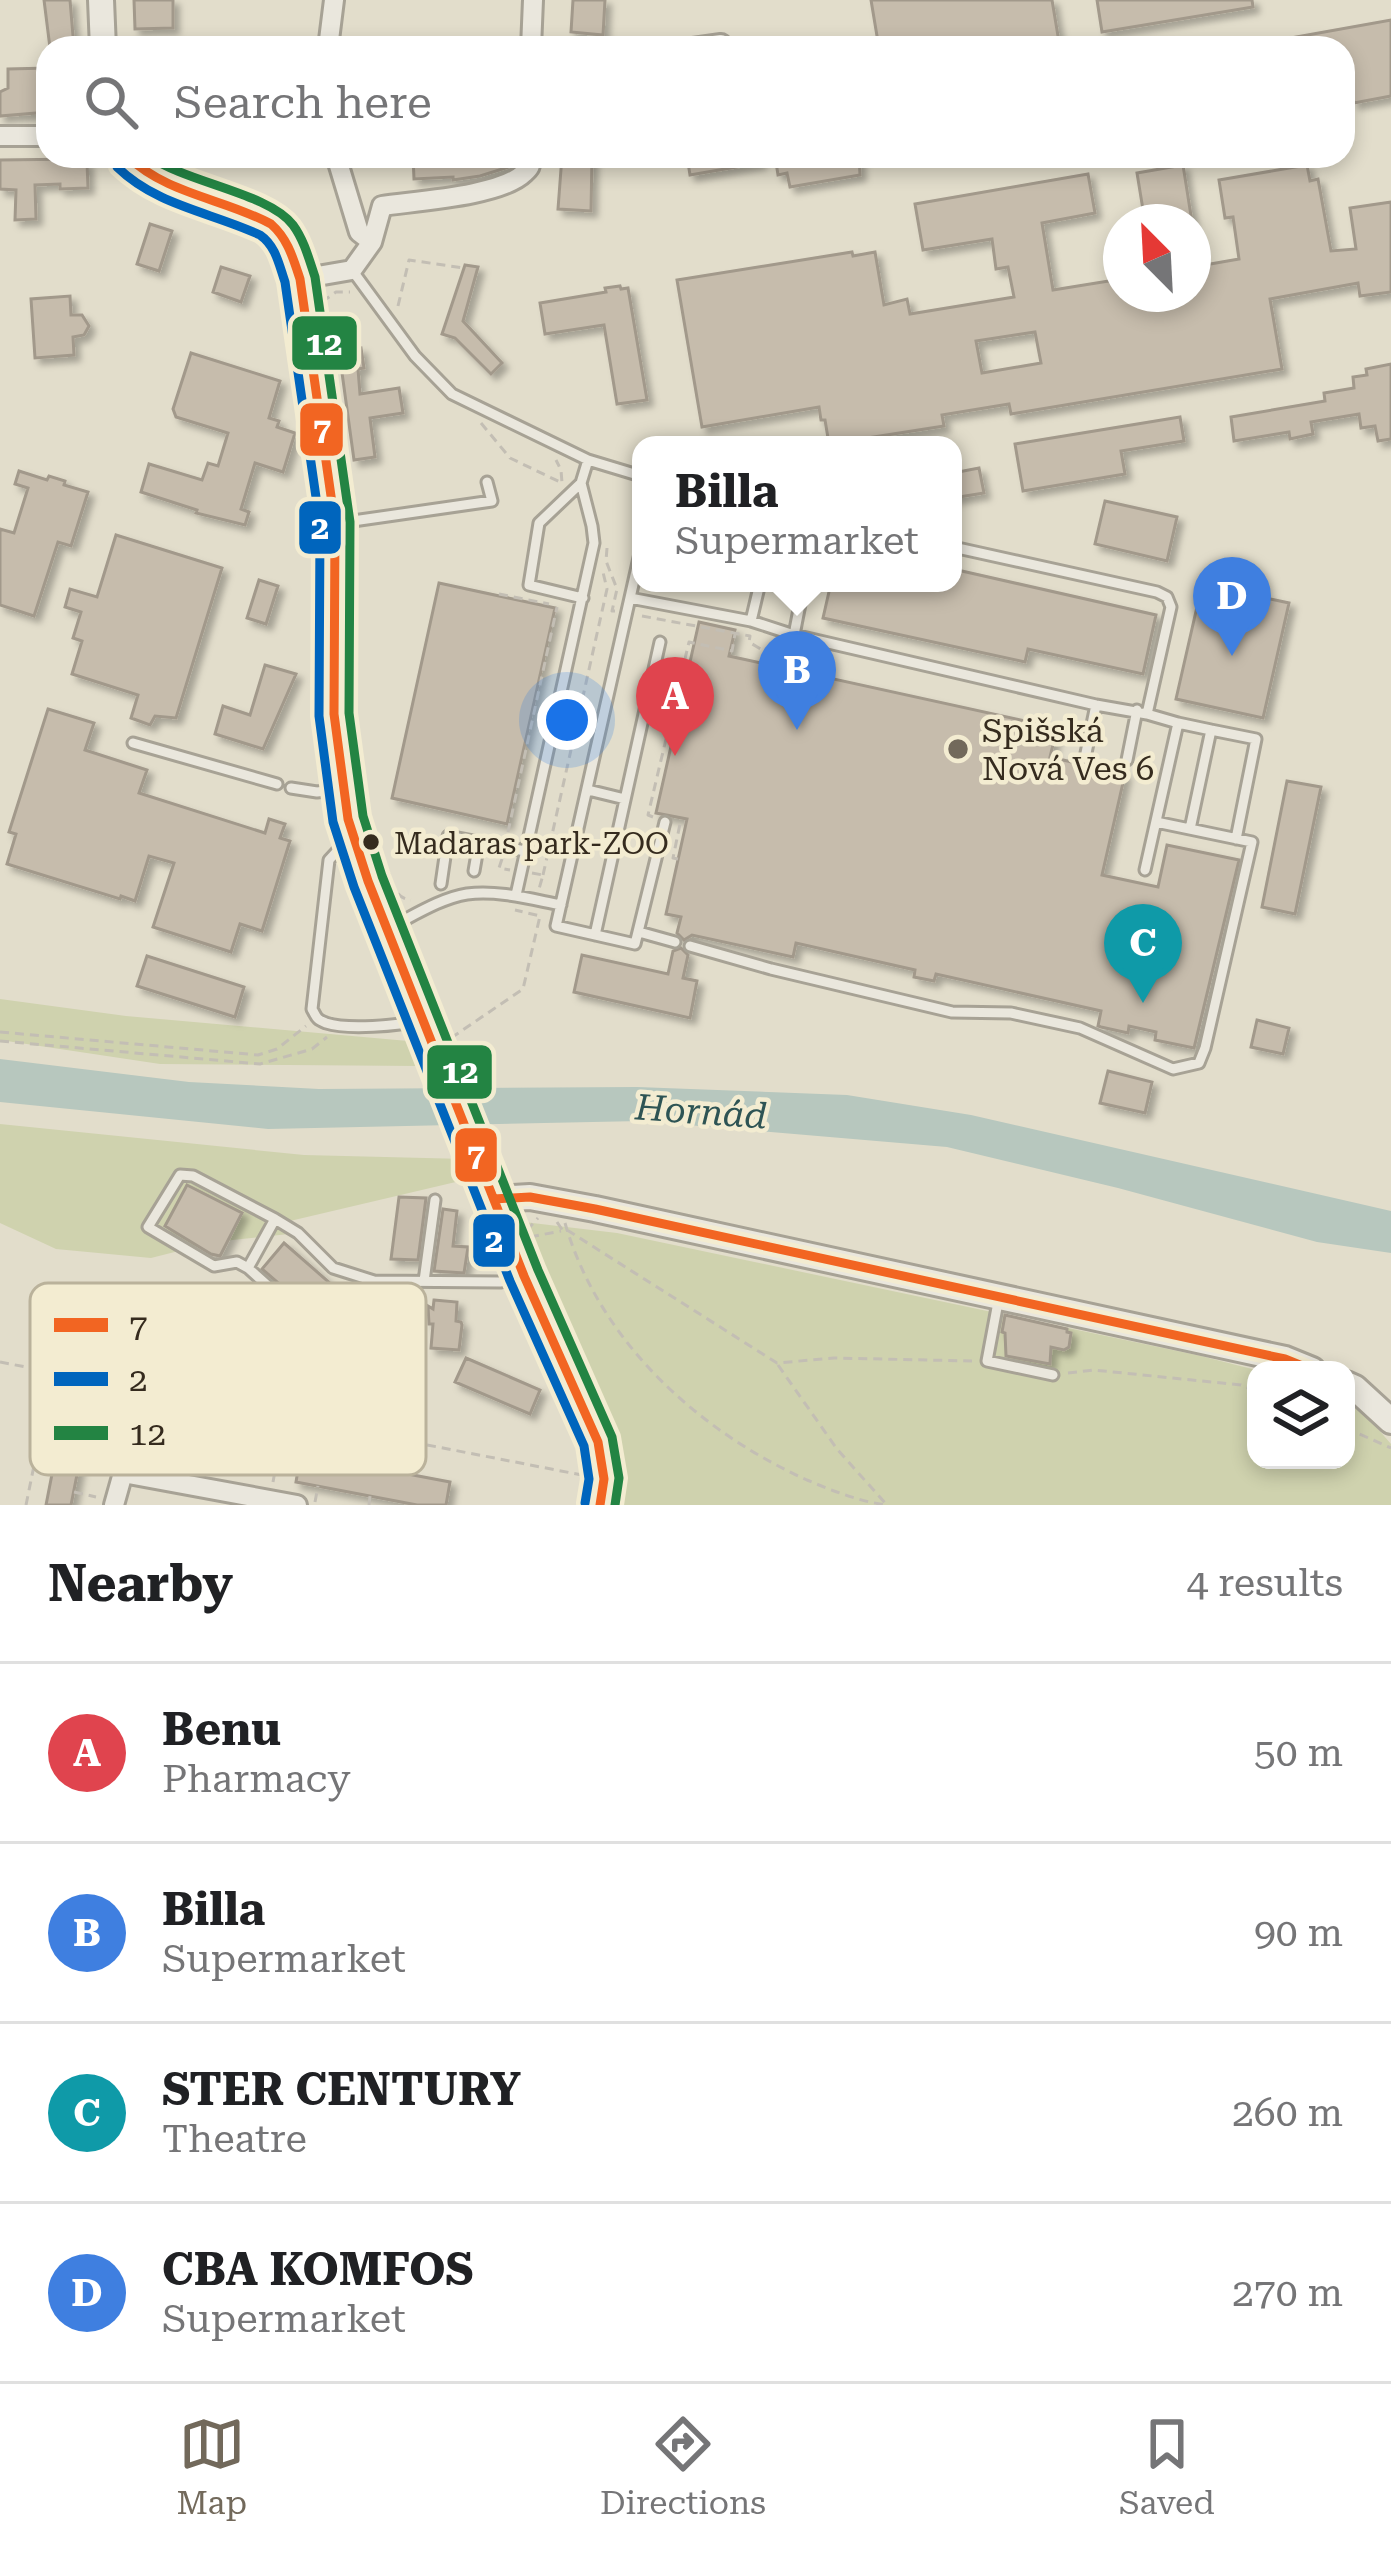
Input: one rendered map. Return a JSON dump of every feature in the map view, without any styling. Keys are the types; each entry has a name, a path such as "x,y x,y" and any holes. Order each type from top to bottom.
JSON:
{"street":[{"path":"100,0 102,36"},
{"path":"330,36 334,0"},
{"path":"532,36 533,0"},
{"path":"0,136 36,136"},
{"path":"141,168 166,184 278,229 301,279 335,524 334,714 342,789 354,842 524,1276 598,1442 604,1479 600,1505"},
{"path":"339,168 358,232 372,242"},
{"path":"301,279 352,270 372,242 382,206 507,184 528,168"},
{"path":"494,1199 530,1197 595,1209 1290,1361"},
{"path":"1355,1388 1391,1421"},
{"path":"152,1475 230,1496 297,1505"}],"lane":[{"path":"352,270 415,356 452,394 588,460 632,473"},
{"path":"515,895 594,543 581,483 588,460"},
{"path":"335,524 492,501 487,482"},
{"path":"581,483 539,523 530,585 583,598"},
{"path":"962,550 1167,597 1171,607 1127,760"},
{"path":"632,592 556,926 635,944 665,823"},
{"path":"751,621 758,592"},
{"path":"794,635 801,598 797,592"},
{"path":"631,598 751,621 794,635 1256,739 1236,839"},
{"path":"596,935 660,643"},
{"path":"1086,753 1096,705"},
{"path":"1145,870 1178,723"},
{"path":"1190,830 1211,730"},
{"path":"133,743 277,784"},
{"path":"291,788 342,789"},
{"path":"588,790 626,800"},
{"path":"690,946 952,1012 1011,1013 1080,1028 1173,1069 1199,1063 1252,842 1156,823"},
{"path":"440,884 448,836 525,851"},
{"path":"354,842 329,860 310,999 316,1017 339,1025 400,1024 424,1018"},
{"path":"474,871 479,842"},
{"path":"388,928 468,894 515,895 561,905"},
{"path":"639,932 675,942"},
{"path":"265,1283 237,1262 214,1266 148,1227 180,1175 193,1176 275,1219 298,1233 333,1268 374,1281 501,1282 524,1276"},
{"path":"424,1281 435,1200"},
{"path":"248,1268 275,1219"},
{"path":"999,1297 987,1361 1053,1375"}],"path":[{"path":"393,312 400,304 409,260 464,268"},
{"path":"499,594 557,606 500,868 543,874"},
{"path":"678,859 673,858 681,825 648,815 689,642 732,651 735,634"},
{"path":"533,914 568,767 576,769"},
{"path":"457,1036 523,989 540,916 500,907"},
{"path":"0,1032 258,1055 290,1042 316,1017"},
{"path":"0,1041 260,1064 312,1049 339,1025"},
{"path":"514,1250 531,1243 532,1222 548,1216 777,1363 837,1449 887,1505"},
{"path":"530,1237 565,1228"},
{"path":"565,1228 577,1262 618,1330 674,1394 710,1425 768,1462 834,1492 887,1505"},
{"path":"777,1363 834,1358 987,1361"},
{"path":"0,1362 30,1368"},
{"path":"1053,1375 1094,1370 1247,1387"},
{"path":"1355,1432 1391,1448"},
{"path":"426,1444 604,1479"},
{"path":"26,1505 32,1475"},
{"path":"167,1480 168,1475"},
{"path":"271,1499 275,1475"},
{"path":"315,1505 318,1486"},
{"path":"74,1492 115,1503"},
{"path":"369,1505 370,1496"}],"green space":[{"path":"0,999 126,1016 408,1041 419,1066 160,1064 0,1040"},
{"path":"0,1124 304,1155 466,1159 460,1181 290,1221 298,1233 214,1242 151,1258 56,1249 0,1223"},
{"path":"524,1222 617,1233 1247,1368 1247,1469 1355,1469 1355,1409 1391,1444 1391,1505 617,1505 622,1469"}],"water":[{"name":"Hornád","path":"0,1059 189,1082 319,1089 637,1087 847,1095 971,1115 1391,1211 1391,1253 1317,1242 947,1147 641,1121 268,1129 0,1102"}],"building":[{"path":"44,0 70,0 73,36 48,36"},
{"path":"134,0 173,0 173,28 135,29"},
{"path":"573,0 605,0 603,35 571,32"},
{"path":"871,0 1052,0 1058,36 877,36"},
{"path":"1097,0 1252,0 1253,7 1102,32"},
{"path":"1391,20 1391,96 1355,103 1355,36 1302,36"},
{"path":"36,68 36,113 0,116 0,92 8,88 8,69"},
{"path":"0,160 36,160 36,168 87,168 88,188 35,185 36,219 15,220 16,190 0,189"},
{"path":"414,168 506,168 453,180 414,179"},
{"path":"561,168 592,168 591,211 558,209"},
{"path":"689,168 731,168 690,175"},
{"path":"777,168 860,168 860,175 790,187 787,173 778,175"},
{"path":"1183,168 1189,204 1142,204 1137,173"},
{"path":"1308,168 1310,181 1318,179 1331,251 1356,249 1350,208 1391,202 1391,292 1360,296 1358,283 1270,299 1282,369 1011,414 1009,404 942,415 944,426 880,436 828,436 819,407 702,427 677,280 875,252 884,305 907,299 910,314 1014,297 1008,267 996,269 992,239 923,250 915,204 1088,174 1095,213 1042,223 1053,290 1103,282 1103,312 1211,312 1211,264 1239,259 1233,217 1225,218 1219,180","holes":["1035,332 1041,363 982,373 976,341"]},
{"path":"150,224 172,231 159,271 137,264"},
{"path":"465,265 478,267 463,321 502,363 491,374 455,338 442,334"},
{"path":"221,267 250,276 241,302 213,292"},
{"path":"628,288 647,400 617,404 604,325 545,334 540,303"},
{"path":"70,296 71,315 82,315 89,326 84,335 73,337 74,355 35,358 31,299"},
{"path":"361,348 360,394 399,388 403,413 370,418 375,457 354,460 339,351"},
{"path":"191,353 280,381 269,418 279,421 277,427 295,433 283,472 255,463 241,509 249,512 245,525 141,492 149,464 202,480 208,463 218,466 228,433 176,417 173,409"},
{"path":"1391,364 1391,439 1378,441 1375,426 1361,428 1359,414 1311,422 1313,434 1290,439 1289,432 1234,441 1231,417 1325,401 1324,393 1354,388 1353,377 1367,375 1366,369"},
{"path":"1180,417 1184,441 1121,451 1125,474 1023,491 1015,444"},
{"path":"979,468 984,493 962,497 962,471"},
{"path":"19,471 47,480 49,476 88,492 71,546 58,542 34,616 0,605 0,529 14,533 28,488 15,484"},
{"path":"1105,501 1177,517 1167,561 1095,544"},
{"path":"116,535 222,568 176,718 155,716 150,725 131,718 138,695 72,674 82,641 73,638 81,612 65,607 70,589 97,597"},
{"path":"962,571 1156,615 1143,674 1028,649 1025,662 823,618 829,592 962,592"},
{"path":"259,580 278,586 266,624 247,618"},
{"path":"439,583 555,608 507,824 392,798"},
{"path":"1199,598 1263,612 1266,598 1289,603 1263,718 1176,699"},
{"path":"699,622 735,630 729,656 1057,728 1050,757 1125,774 1102,875 1158,887 1167,845 1239,860 1194,1048 1155,1040 1156,1032 1129,1026 1128,1033 1098,1026 1101,1011 936,974 934,981 914,977 915,970 796,943 793,957 692,935 684,940 677,933 681,917 666,914 687,819 656,813"},
{"path":"265,665 296,674 263,749 215,734 223,706 250,715"},
{"path":"48,709 94,723 85,750 147,770 139,793 265,833 269,819 285,824 280,838 290,841 262,931 240,924 231,952 153,927 174,863 149,856 135,901 7,864 16,834 9,832"},
{"path":"1287,781 1321,787 1295,914 1262,907"},
{"path":"681,948 688,955 683,978 697,981 690,1018 574,992 582,955 668,974 673,951"},
{"path":"147,956 244,987 235,1017 137,986"},
{"path":"1257,1020 1289,1028 1283,1054 1251,1047"},
{"path":"1108,1071 1152,1082 1145,1113 1100,1103"},
{"path":"187,1185 242,1213 220,1256 165,1226"},
{"path":"399,1197 426,1198 418,1260 391,1259"},
{"path":"443,1209 457,1211 453,1246 468,1247 464,1273 434,1271"},
{"path":"284,1243 330,1283 278,1283 262,1269"},
{"path":"434,1300 457,1302 456,1321 462,1325 459,1350 431,1348 433,1324 429,1324 428,1306 433,1309"},
{"path":"1005,1315 1067,1329 1069,1347 1051,1347 1050,1364 1006,1356"},
{"path":"466,1358 540,1390 530,1414 455,1382"},
{"path":"52,1475 77,1475 71,1505 46,1505"},
{"path":"297,1475 413,1475 450,1482 446,1505 417,1505 296,1482"}],"transit line":[{"name":"2","path":"118,168 167,200 260,235 279,263 320,525 319,716 333,822 354,887 510,1281 584,1446 589,1479 585,1503"},
{"name":"7","path":"142,168 178,188 271,224 286,242 295,264 335,524 334,714 348,819 368,881 524,1276 598,1442 604,1479 600,1505"},
{"name":"12","path":"171,168 281,214 297,231 315,277 350,522 349,713 363,816 382,876 538,1270 612,1437 619,1478 615,1505"},
{"name":"7","path":"494,1199 530,1197 595,1209 1290,1361"}],"place":[{"name":"CBA KOMFOS","path":"1232,656"},
{"name":"Billa","path":"797,730"},
{"name":"Spišská Nová Ves 6","path":"958,749"},
{"name":"Benu","path":"675,756"},
{"name":"Madaras park-ZOO","path":"371,842"},
{"name":"STER CENTURY","path":"1143,1003"}]}
